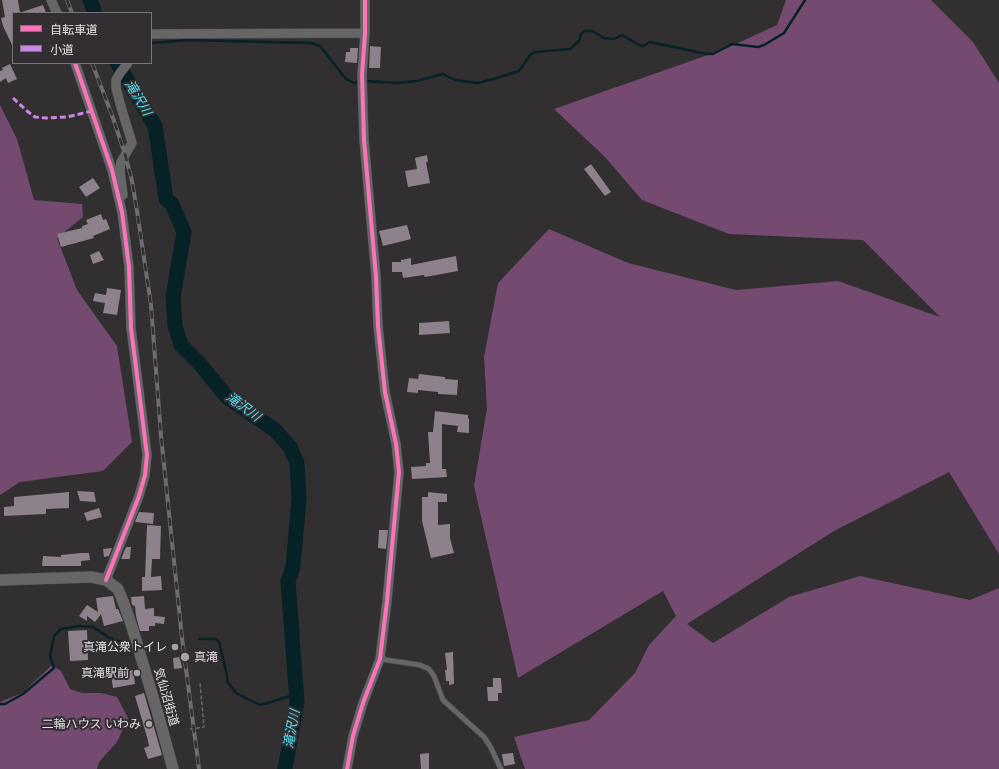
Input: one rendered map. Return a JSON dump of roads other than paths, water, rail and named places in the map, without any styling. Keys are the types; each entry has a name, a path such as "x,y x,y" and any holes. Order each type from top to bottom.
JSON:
{"street":[{"path":"51,0 57,12"},
{"path":"347,769 353,736 380,659 399,472 396,444 385,392 378,326 376,277 364,140 362,75 366,0"},
{"path":"152,34 365,33"},
{"path":"0,580 90,577 106,580 139,496 145,474 147,455 131,328 129,267 122,212 112,170 75,64"},
{"path":"122,212 124,202 120,170 121,162 132,143 116,88 116,80 126,66"},
{"name":"気仙沼街道","path":"106,580 118,589 124,604 158,714 173,769"}],"lane":[{"path":"380,659 420,665 429,669 434,676 443,700 484,737 501,769"}],"waterway":[{"name":"滝沢川","path":"90,0 95,12"},
{"path":"364,81 397,83 417,81 443,74 455,80 478,83 519,71 531,54 535,52 570,49 579,41 581,34 585,31 592,31 604,38 614,39 622,35 643,46 650,42 707,54 713,54 732,44 758,47 784,33 805,0"},
{"path":"152,43 188,40 311,43 320,46 346,79 354,83 359,82"},
{"name":"滝沢川","path":"118,64 155,126 166,199 172,204 184,232 173,297 175,326 181,345 200,364 227,397 275,430 290,447 297,463 299,498 293,567 288,581 297,702 285,769"},
{"path":"0,704 5,704 23,694 54,668 50,656 54,636 61,629 80,626 93,627 108,637 133,647"},
{"path":"199,639 215,639 219,642 227,675 227,681 236,693 260,705 290,696 296,686"}],"railway":[{"path":"67,0 72,12"},
{"path":"92,64 125,154 132,181 137,211 151,305 161,436 182,638 199,769"}],"place":[{"name":"真滝公衆トイレ","path":"175,647"},
{"name":"真滝","path":"185,657"},
{"name":"真滝駅前","path":"137,673"},
{"name":"二輪ハウス いわみ","path":"149,724"}]}
